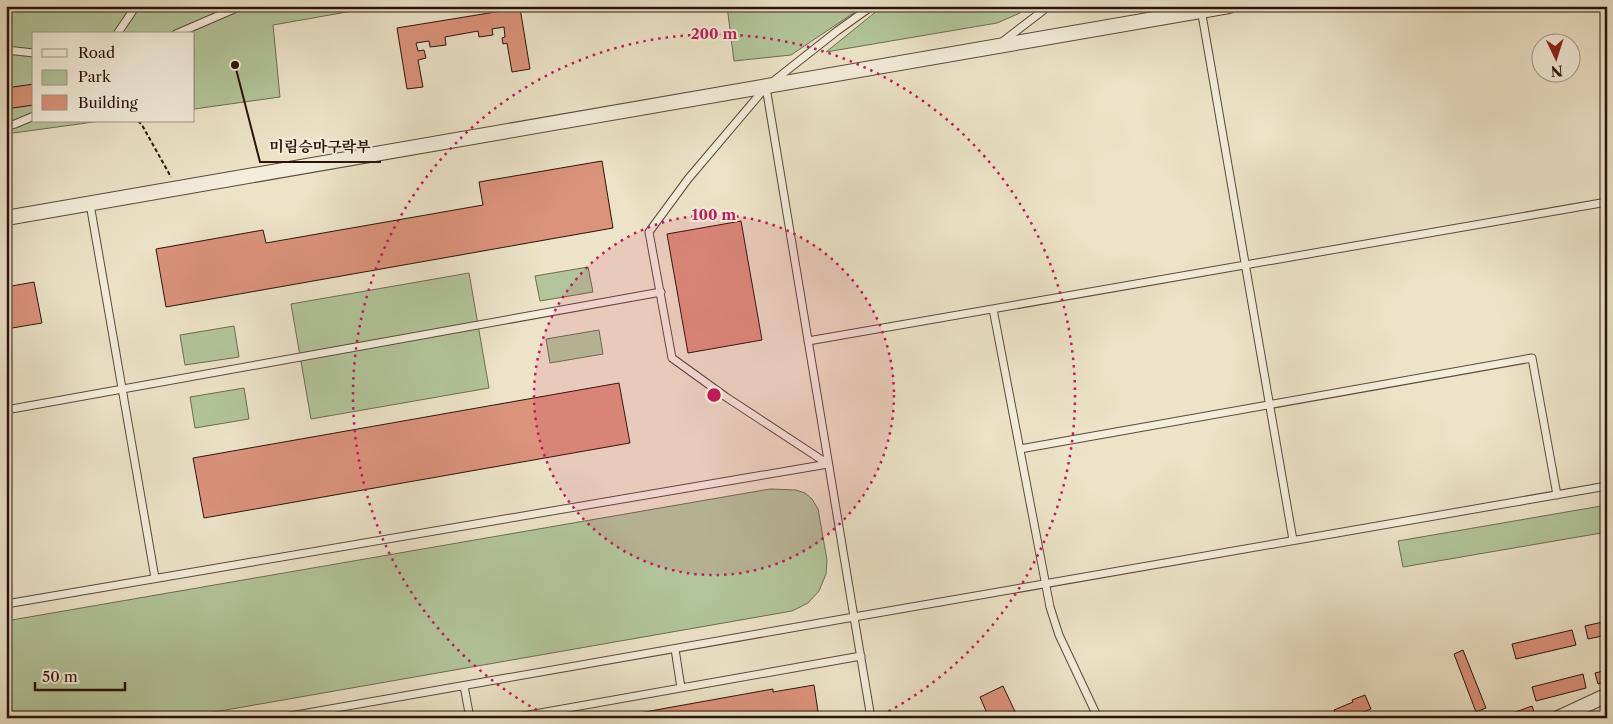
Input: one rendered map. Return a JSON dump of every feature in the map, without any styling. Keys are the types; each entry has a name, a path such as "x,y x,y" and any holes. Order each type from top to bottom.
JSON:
{"street":[{"path":"6,218 997,47 1201,9 1228,6"},
{"path":"1558,718 1583,712 1607,697"}],"lane":[{"path":"118,32 136,6"},
{"path":"181,32 241,6"},
{"path":"828,464 726,397 672,358 650,232 688,179 766,87 836,31 872,6"},
{"path":"997,47 1049,6"},
{"path":"1201,9 1293,540"},
{"path":"6,50 32,54"},
{"path":"766,87 872,718"},
{"path":"6,126 32,117"},
{"path":"808,341 1607,202"},
{"path":"90,204 155,578"},
{"path":"6,410 661,292"},
{"path":"993,309 1050,607 1059,636 1098,718"},
{"path":"1020,448 1532,358 1557,495"},
{"path":"6,604 828,464"},
{"path":"279,718 1607,486"},
{"path":"675,648 681,688"},
{"path":"512,718 861,656"},
{"path":"464,686 470,718"}],"path":[{"path":"139,122 177,189"}],"green space":[{"path":"6,6 381,6 273,25 280,97 195,109 195,32 32,32 32,122 94,122 6,134"},
{"path":"727,6 864,6 791,55 734,61"},
{"path":"883,6 1028,6 1020,13 997,23 826,52"},
{"path":"588,267 593,292 540,301 535,276"},
{"path":"469,273 489,388 311,419 291,304"},
{"path":"234,326 239,357 185,365 180,335"},
{"path":"599,330 603,354 550,363 546,339"},
{"path":"244,388 249,419 195,428 190,397"},
{"path":"770,489 796,490 805,493 812,499 818,509 827,560 826,574 819,591 808,603 792,611 180,718 6,718 6,621"},
{"path":"1607,505 1607,532 1403,567 1398,541"}],"building":[{"path":"520,8 530,69 512,72 507,43 503,44 502,38 505,37 504,27 492,29 493,35 479,37 478,31 445,37 446,45 430,47 429,41 416,43 418,51 424,50 426,58 418,60 423,87 407,89 397,28"},
{"path":"32,84 32,105 6,109 6,88"},
{"path":"602,161 613,228 166,307 156,249 263,230 266,243 483,205 479,182"},
{"path":"741,221 762,340 688,353 667,234"},
{"path":"34,282 42,323 6,329 6,287"},
{"path":"619,383 630,443 204,518 193,458"},
{"path":"1607,621 1607,635 1588,639 1585,626"},
{"path":"1572,630 1576,645 1516,659 1512,644"},
{"path":"1463,650 1486,708 1476,712 1454,654"},
{"path":"1607,670 1607,681 1598,684 1595,673"},
{"path":"1583,674 1586,688 1536,701 1532,687"},
{"path":"814,685 819,718 611,718 773,689 773,692"},
{"path":"1003,686 1018,718 989,718 980,697"},
{"path":"1365,695 1371,709 1349,718 1337,718 1334,710"},
{"path":"1532,706 1536,718 1499,718"},
{"path":"1607,714 1607,718 1593,718 1593,716"}],"place":[{"name":"미림승마구락부","path":"235,65"}]}
